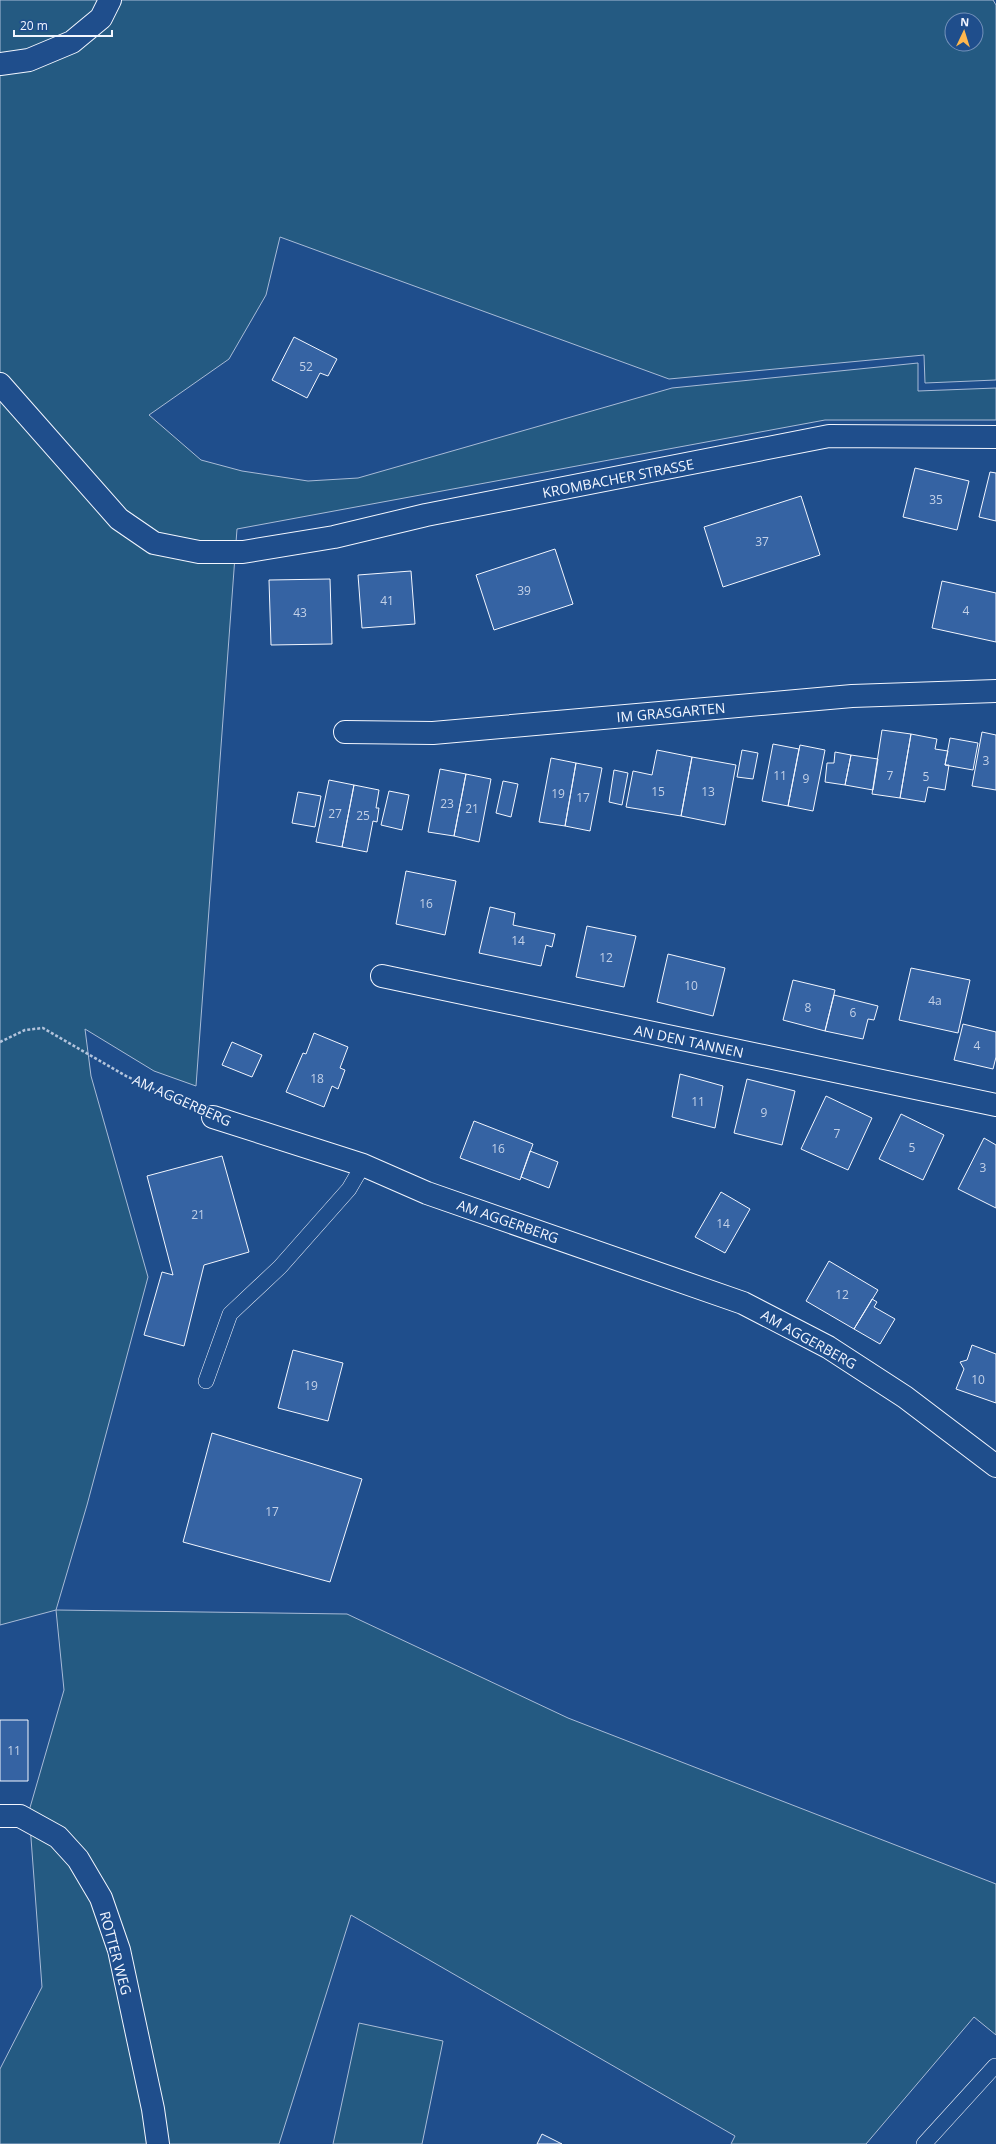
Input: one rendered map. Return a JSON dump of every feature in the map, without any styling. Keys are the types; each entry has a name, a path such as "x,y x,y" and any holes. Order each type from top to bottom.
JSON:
{"street":[{"path":"0,64 30,60 72,42 101,18 110,0"},
{"name":"KROMBACHER STRASSE","path":"0,384 119,519 154,543 198,552 242,552 334,537 434,514 829,436 996,437"},
{"name":"IM GRASGARTEN","path":"345,732 433,733 852,696 996,691"},
{"name":"AN DEN TANNEN","path":"382,976 996,1105"},
{"name":"AM AGGERBERG","path":"213,1117 364,1165 427,1193 743,1302 835,1351 905,1397 996,1466"},
{"name":"ROTTER WEG","path":"0,1816 20,1816 58,1837 78,1859 101,1898 119,1950 153,2109 158,2144"}],"lane":[{"path":"206,1380 230,1314 280,1267 350,1189 364,1165"},
{"path":"924,2144 995,2066 996,2067"}],"path":[{"name":"AM AGGERBERG","path":"0,1042 25,1030 43,1028 126,1076 213,1117"}],"shaded area":[{"path":"0,0 993,0 996,5 996,380 925,383 924,355 669,379 280,237 266,295 229,359 149,415 201,460 242,471 308,481 358,478 672,388 918,363 918,391 996,388 996,420 825,420 237,529 196,1086 154,1071 85,1029 91,1076 148,1277 87,1505 56,1610 0,1625"},
{"path":"56,1610 347,1614 568,1718 996,1884 996,2035 974,2017 866,2144 731,2144 735,2136 351,1915 279,2144 0,2144 0,2069 42,1987 29,1811 64,1690"},
{"path":"359,2023 443,2041 422,2144 333,2144"}],"building":[{"path":"294,337 337,359 328,376 320,373 307,398 272,380"},
{"path":"915,468 969,481 957,530 903,517"},
{"path":"990,472 996,473 996,521 979,517"},
{"path":"801,496 820,555 723,587 704,527"},
{"path":"555,549 573,604 494,630 476,575"},
{"path":"411,571 415,624 362,628 358,575"},
{"path":"330,579 332,644 271,645 269,580"},
{"path":"942,581 996,593 996,642 932,628"},
{"path":"882,730 911,734 900,798 872,794"},
{"path":"982,732 996,735 996,790 972,786"},
{"path":"911,734 937,739 935,749 948,751 945,765 949,765 945,790 928,787 925,802 900,798"},
{"path":"950,738 978,743 973,770 945,765"},
{"path":"773,744 799,749 788,806 762,801"},
{"path":"800,745 825,750 813,811 788,806"},
{"path":"657,750 692,757 681,816 626,807 633,771 652,775"},
{"path":"742,750 758,753 753,779 737,777"},
{"path":"835,752 851,755 845,785 825,782 827,763 834,763"},
{"path":"851,755 878,759 873,790 845,785"},
{"path":"692,757 736,765 725,825 681,816"},
{"path":"551,758 576,763 565,826 539,822"},
{"path":"576,763 602,768 590,831 565,826"},
{"path":"440,769 466,774 454,836 428,832"},
{"path":"614,770 628,773 622,805 609,802"},
{"path":"466,774 491,779 479,842 454,836"},
{"path":"329,780 354,785 342,847 316,842"},
{"path":"503,781 518,784 511,817 496,813"},
{"path":"354,785 379,790 376,808 379,808 377,822 373,821 367,852 342,847"},
{"path":"389,791 409,795 402,830 381,825"},
{"path":"298,792 321,796 315,827 292,823"},
{"path":"406,871 456,881 445,935 396,924"},
{"path":"490,907 515,913 513,925 555,934 552,947 546,945 541,966 479,953"},
{"path":"587,926 636,936 624,987 576,977"},
{"path":"668,954 725,968 713,1016 657,1002"},
{"path":"911,968 970,980 958,1033 899,1020"},
{"path":"793,980 835,990 825,1031 783,1020"},
{"path":"834,995 878,1006 874,1020 868,1019 863,1039 825,1031"},
{"path":"963,1024 996,1032 996,1057 993,1069 954,1060"},
{"path":"314,1033 348,1047 340,1068 345,1070 338,1089 332,1086 324,1107 286,1092 303,1053 306,1054"},
{"path":"232,1042 262,1055 252,1077 222,1065"},
{"path":"680,1074 723,1086 715,1128 672,1117"},
{"path":"747,1079 795,1091 782,1145 734,1133"},
{"path":"826,1096 872,1118 848,1170 801,1149"},
{"path":"901,1114 944,1135 923,1180 879,1159"},
{"path":"474,1121 533,1144 520,1180 460,1158"},
{"path":"984,1138 996,1145 996,1208 958,1189"},
{"path":"530,1151 558,1162 549,1188 521,1177"},
{"path":"222,1156 249,1252 204,1265 184,1346 144,1335 162,1272 173,1275 147,1176"},
{"path":"721,1192 750,1209 725,1253 695,1237"},
{"path":"829,1261 878,1290 854,1329 806,1301"},
{"path":"872,1299 877,1302 874,1307 895,1319 880,1344 854,1329"},
{"path":"972,1345 996,1354 996,1403 956,1389 964,1369 960,1362 967,1360"},
{"path":"293,1350 343,1363 328,1421 278,1408"},
{"path":"212,1433 362,1479 330,1582 183,1542"},
{"path":"0,1720 28,1720 28,1781 0,1781"},
{"path":"542,2134 562,2144 537,2144"}]}
